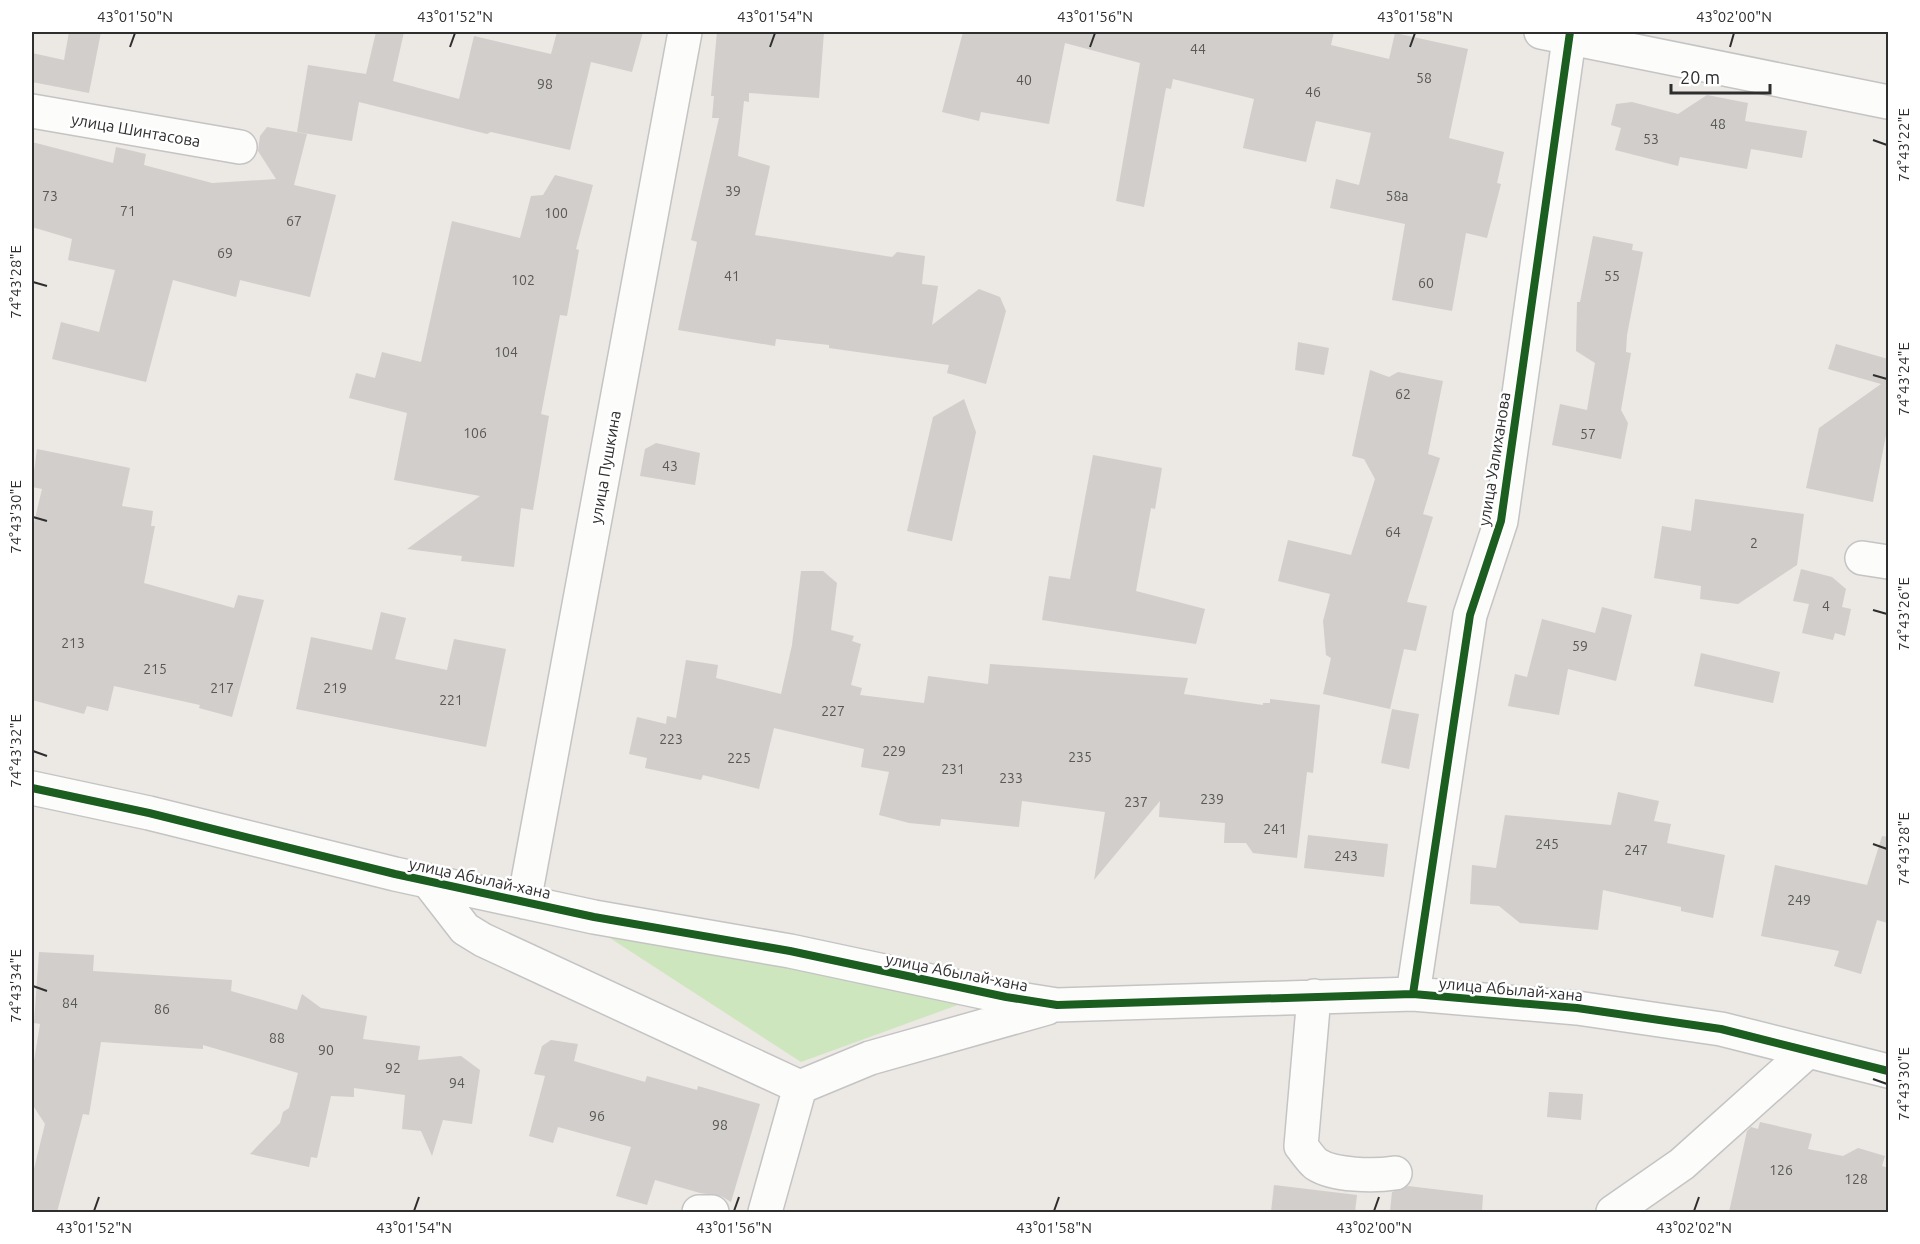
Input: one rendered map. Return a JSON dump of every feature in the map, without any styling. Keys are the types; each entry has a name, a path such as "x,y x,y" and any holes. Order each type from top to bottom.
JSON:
{"street":[{"name":"улица Пушкина","path":"524,902 685,32"},
{"path":"1560,33 1888,102"},
{"name":"улица Уалиханова","path":"1413,994 1470,615 1501,520 1560,33"},
{"name":"улица Шинтасова","path":"32,111 240,147"},
{"name":"улица Абылай-хана","path":"32,788 149,813 524,902 790,951 1006,997 1057,1005 1413,994 1577,1008 1721,1029 1888,1071"},
{"path":"427,880 465,929 483,940 800,1087 870,1058 1057,1005"},
{"path":"1314,996 1301,1146 1317,1164 1343,1172 1378,1175 1395,1173"},
{"path":"1613,1212 1682,1164 1808,1052"},
{"path":"765,1212 800,1087"},
{"path":"699,1212 712,1212"}],"green space":[{"path":"596,929 966,1002 801,1062"}],"building":[{"path":"69,32 101,32 89,93 32,82 32,53 64,60"},
{"path":"376,32 404,32 393,81 459,99 474,36 551,54 557,32 643,32 632,72 591,62 570,150 491,132 487,134 359,102 352,141 297,132 308,65 366,74"},
{"path":"717,32 824,32 819,98 749,93 749,102 744,101 738,156 770,166 755,235 892,257 897,252 925,256 922,284 938,286 932,325 979,289 1000,297 1006,311 986,384 947,373 949,365 829,348 829,345 776,339 775,346 678,330 697,242 691,240 719,118 712,118 714,96 711,96"},
{"path":"963,32 1334,32 1331,45 1389,59 1395,33 1468,49 1449,138 1504,152 1497,183 1501,184 1487,238 1466,233 1452,311 1392,300 1405,224 1330,208 1336,179 1359,185 1371,133 1316,121 1306,162 1243,148 1254,99 1173,79 1171,89 1166,88 1144,207 1116,201 1140,63 1065,43 1049,124 981,112 979,121 942,112"},
{"path":"1707,95 1748,103 1745,121 1807,131 1802,158 1751,149 1747,169 1680,157 1678,166 1615,150 1621,128 1611,125 1616,104 1632,102 1678,114"},
{"path":"267,127 307,134 294,185 336,195 310,297 240,280 236,297 173,280 146,382 52,359 61,322 99,332 115,270 68,260 72,239 32,227 32,142 113,163 116,147 146,154 144,165 212,183 276,179 258,151 260,136"},
{"path":"555,175 593,185 576,249 579,250 567,316 560,315 541,414 549,416 533,510 521,508 514,567 461,561 462,556 407,549 480,496 394,480 407,413 349,398 356,373 375,378 382,352 421,362 452,221 520,238 531,196 543,195"},
{"path":"1593,236 1633,244 1632,250 1643,252 1627,335 1626,352 1631,353 1621,410 1628,423 1621,459 1552,445 1560,404 1587,410 1595,363 1576,351 1577,302 1580,302"},
{"path":"1298,342 1329,348 1324,375 1295,370"},
{"path":"1836,344 1888,359 1888,425 1873,502 1806,488 1819,428 1881,384 1828,369"},
{"path":"1370,370 1389,377 1398,372 1443,381 1428,454 1440,458 1423,514 1433,517 1407,602 1427,606 1416,651 1404,649 1390,709 1323,694 1331,658 1326,655 1323,621 1330,594 1278,581 1288,540 1351,555 1375,479 1364,459 1352,456"},
{"path":"964,399 976,432 952,541 907,531 933,417"},
{"path":"656,443 700,453 695,485 640,476 645,449"},
{"path":"37,449 130,468 122,506 153,511 151,526 155,526 144,583 234,608 238,595 264,600 232,717 199,708 200,705 114,686 108,711 87,706 84,714 32,700 32,531 42,489 32,487"},
{"path":"1093,455 1162,468 1155,509 1151,508 1136,591 1205,609 1196,644 1042,620 1049,576 1070,579"},
{"path":"1695,499 1804,514 1797,565 1738,604 1700,599 1701,586 1654,578 1662,526 1691,531"},
{"path":"1801,569 1832,577 1846,589 1842,607 1851,609 1845,636 1835,633 1833,640 1802,633 1809,604 1793,601"},
{"path":"801,571 823,571 837,583 831,630 854,636 852,641 861,644 851,685 862,688 860,695 924,703 928,676 988,684 990,664 1188,678 1184,694 1263,705 1263,703 1270,703 1270,699 1320,705 1313,773 1307,772 1297,858 1253,853 1246,843 1224,843 1225,823 1159,817 1160,801 1094,880 1105,812 1022,801 1019,827 941,819 940,826 909,823 879,815 889,772 861,767 864,749 774,728 759,789 703,775 701,780 645,768 647,758 629,754 637,717 666,724 667,716 676,718 686,660 718,665 716,678 781,694 792,645"},
{"path":"1602,607 1632,615 1616,681 1568,669 1559,715 1508,706 1515,674 1527,677 1542,619 1595,633"},
{"path":"381,612 406,618 395,659 447,670 454,639 506,649 486,747 296,709 311,637 372,650"},
{"path":"1701,653 1780,672 1773,703 1694,686"},
{"path":"1392,709 1419,714 1409,769 1381,763"},
{"path":"1618,792 1659,801 1654,821 1671,824 1667,843 1725,855 1713,918 1681,911 1681,907 1603,890 1598,930 1520,923 1499,906 1470,904 1472,865 1496,868 1505,815 1611,825"},
{"path":"1308,835 1388,844 1384,877 1304,868"},
{"path":"1882,836 1888,837 1888,923 1877,920 1861,974 1834,966 1839,951 1761,936 1775,865 1867,885"},
{"path":"39,952 94,955 93,971 232,980 231,991 297,1010 302,994 321,1008 367,1016 363,1039 420,1046 418,1060 461,1056 480,1070 472,1124 443,1120 432,1156 421,1131 402,1129 405,1095 354,1088 354,1097 331,1096 317,1158 311,1157 309,1167 250,1154 280,1123 283,1112 289,1108 298,1073 203,1045 203,1049 101,1042 89,1115 83,1114 57,1212 32,1212 32,1177 45,1124 32,1104 32,1073 40,1024 34,1023"},
{"path":"551,1040 578,1044 574,1061 645,1082 647,1076 697,1090 698,1086 760,1104 731,1202 721,1196 700,1193 655,1180 647,1205 616,1196 631,1147 558,1127 553,1143 529,1136 545,1076 534,1074 542,1046"},
{"path":"1549,1092 1583,1094 1581,1120 1547,1117"},
{"path":"1760,1122 1812,1134 1808,1149 1843,1156 1858,1148 1885,1156 1882,1166 1888,1168 1888,1212 1729,1212 1747,1131 1751,1127 1758,1129"},
{"path":"1274,1185 1357,1195 1355,1212 1271,1212"},
{"path":"1408,1186 1483,1195 1482,1212 1390,1212 1392,1192"}],"cycle path":[{"path":"1413,994 1470,615 1501,521 1570,32"},
{"path":"32,788 149,813 395,874 594,917 790,951 1006,997 1057,1005 1413,994 1577,1008 1721,1029 1888,1071"}]}
